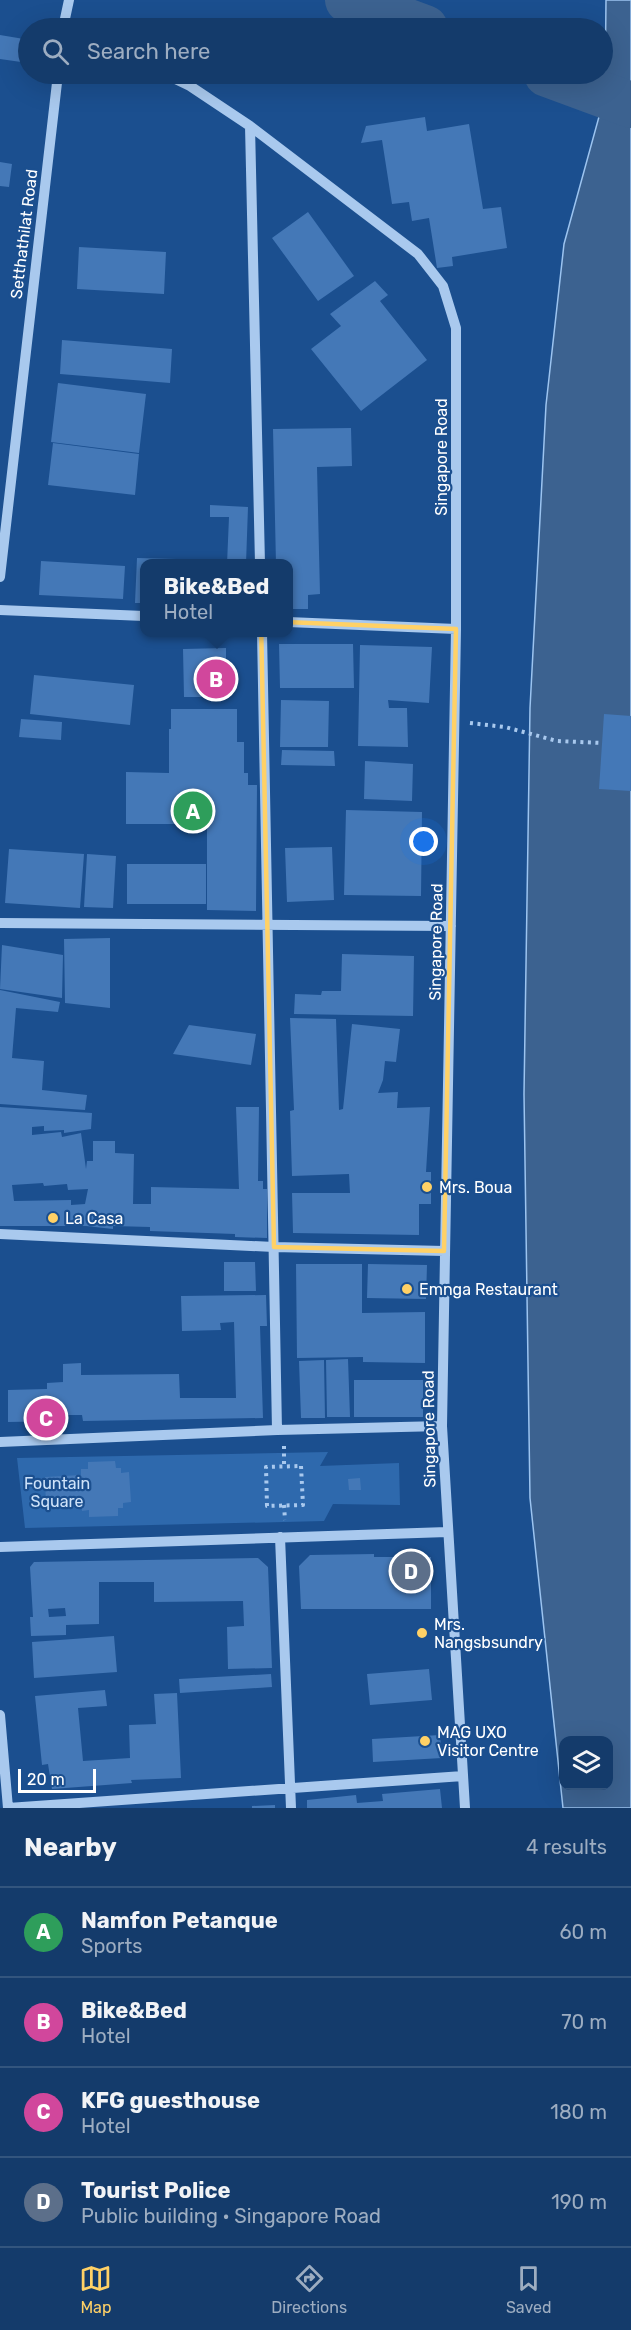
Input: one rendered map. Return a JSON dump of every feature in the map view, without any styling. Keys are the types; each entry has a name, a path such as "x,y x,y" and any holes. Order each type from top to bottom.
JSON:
{"street":[{"path":"65,18 68,3"},
{"name":"Setthathilat Road","path":"0,577 57,84"},
{"name":"Singapore Road","path":"186,84 250,126 418,254 443,286 456,328 455,721 442,1426 465,1808"},
{"path":"250,126 260,559"},
{"path":"0,610 140,616"},
{"path":"293,622 456,629"},
{"path":"262,637 277,1430"},
{"path":"0,923 452,926"},
{"path":"0,1234 274,1247 444,1251"},
{"path":"0,1442 277,1430 442,1426"},
{"path":"0,1547 447,1532"},
{"path":"280,1537 291,1808"},
{"path":"0,1715 8,1808 463,1776"}],"path":[{"path":"455,721 505,727 557,741 602,743"},
{"path":"301,1466 303,1505 267,1506 266,1467 301,1466"}],"highlighted area":[{"path":"261,621 456,629 444,1251 274,1247"}],"green space":[{"name":"Fountain Square","path":"328,1452 320,1466 399,1463 400,1505 333,1504 324,1521 25,1528 17,1458"}],"shaded area":[{"path":"606,0 631,0 631,1808 563,1808 561,1790 613,1790 613,1736 559,1736 559,1770 530,1498 524,1094 530,708 546,405 564,244 605,95 605,84 613,84 613,18 606,18"}],"building":[{"path":"0,35 18,38 18,62 0,59"},
{"path":"425,117 427,131 469,124 483,209 501,207 507,248 452,257 453,266 437,268 429,218 412,221 409,202 392,204 382,140 361,143 366,126"},
{"path":"0,162 12,164 9,187 0,186"},
{"path":"308,212 354,276 318,301 272,238"},
{"path":"79,247 166,252 164,294 77,289"},
{"path":"375,281 388,295 380,301 427,360 361,411 311,349 341,326 330,314"},
{"path":"62,340 172,349 170,383 60,374"},
{"path":"58,383 146,394 139,453 51,442"},
{"path":"351,428 352,466 317,467 320,594 308,595 308,609 293,609 293,559 276,559 273,429"},
{"path":"53,443 139,454 135,495 48,485"},
{"path":"210,505 248,507 246,559 227,559 229,517 210,517"},
{"path":"137,558 176,559 140,559 140,603 135,603"},
{"path":"41,561 125,566 123,599 39,595"},
{"path":"279,644 353,644 354,688 280,688"},
{"path":"360,645 432,647 429,703 388,700 389,708 407,708 408,747 358,746"},
{"path":"226,648 226,697 184,697 183,649"},
{"path":"34,675 134,685 130,725 30,714"},
{"path":"281,700 329,701 328,747 280,747"},
{"path":"171,709 237,709 237,742 244,742 244,773 248,773 248,785 257,785 256,911 207,910 207,824 126,824 126,772 169,773"},
{"path":"604,714 631,716 631,791 599,789"},
{"path":"21,719 62,722 61,740 19,737"},
{"path":"282,750 334,751 335,766 281,765"},
{"path":"365,761 413,764 412,801 364,799"},
{"path":"346,810 422,812 421,896 344,895"},
{"path":"332,847 334,900 287,902 285,848"},
{"path":"9,849 84,854 80,908 5,903"},
{"path":"87,854 116,856 113,908 84,907"},
{"path":"127,864 206,864 206,904 127,904"},
{"path":"110,938 110,1008 65,1003 64,939"},
{"path":"2,945 63,955 62,998 0,989"},
{"path":"342,954 414,956 413,1016 294,1014 295,994 321,995 322,991 341,991"},
{"path":"0,990 60,1002 58,1012 16,1008 12,1058 44,1061 42,1090 87,1095 85,1110 0,1104"},
{"path":"290,1018 336,1019 339,1110 343,1109 352,1024 400,1029 396,1062 385,1061 383,1080 378,1093 398,1092 397,1108 430,1107 426,1172 431,1172 431,1204 419,1204 419,1235 293,1233 292,1193 350,1193 349,1174 292,1176 290,1111 294,1110"},
{"path":"189,1025 256,1034 251,1065 173,1054"},
{"path":"0,1107 92,1113 91,1129 64,1133 64,1130 44,1131 44,1126 32,1127 32,1135 61,1132 62,1137 81,1133 86,1169 87,1161 93,1161 93,1141 115,1141 115,1153 134,1154 133,1204 151,1204 151,1187 239,1189 236,1107 259,1107 258,1181 263,1181 263,1189 267,1189 267,1238 235,1237 235,1234 150,1231 150,1227 113,1226 113,1229 86,1226 0,1226","holes":["43,1183 44,1186 67,1184 68,1190 88,1189 85,1204 71,1205 71,1200 14,1201 12,1185"]},
{"path":"224,1262 255,1262 256,1291 224,1291"},
{"path":"296,1264 362,1264 362,1313 425,1312 425,1363 363,1362 363,1357 297,1358"},
{"path":"368,1264 427,1265 426,1299 367,1298"},
{"path":"266,1295 267,1326 260,1326 263,1418 83,1421 82,1415 64,1415 63,1421 8,1422 8,1390 47,1389 47,1383 63,1382 63,1364 81,1363 81,1375 179,1374 180,1398 236,1398 234,1322 220,1323 221,1330 182,1331 181,1296"},
{"path":"348,1359 350,1417 327,1417 326,1360"},
{"path":"324,1360 325,1418 301,1418 299,1361"},
{"path":"354,1380 423,1380 423,1417 354,1417"},
{"path":"115,1461 116,1468 121,1468 121,1473 129,1472 131,1502 123,1503 123,1508 118,1508 118,1516 89,1517 89,1510 82,1511 82,1505 46,1506 45,1477 81,1475 81,1469 88,1469 88,1462"},
{"path":"360,1478 361,1490 349,1490 348,1479"},
{"path":"374,1554 374,1557 431,1557 431,1609 301,1609 299,1566 310,1555"},
{"path":"258,1558 268,1567 272,1668 228,1669 227,1627 244,1626 243,1601 154,1602 154,1582 99,1582 99,1624 66,1625 66,1635 31,1636 30,1617 33,1617 30,1567 34,1562","holes":["65,1608 66,1616 49,1617 48,1609"]},
{"path":"114,1636 117,1672 34,1678 32,1642"},
{"path":"429,1669 432,1700 370,1705 367,1674"},
{"path":"271,1674 272,1687 180,1693 179,1679"},
{"path":"105,1690 107,1706 78,1708 83,1761 130,1758 129,1725 156,1724 154,1694 177,1693 181,1778 131,1780 132,1783 52,1789 48,1764 42,1765 35,1696"},
{"path":"440,1735 442,1758 373,1762 372,1739"},
{"path":"440,1789 442,1808 307,1808 307,1800 356,1795 357,1803 383,1801 382,1794"},
{"path":"275,1805 275,1808 252,1808 252,1806"}],"waterway":[{"path":"348,0 398,18"},
{"path":"574,84 631,105"}],"place":[{"name":"Bike&Bed","path":"216,679"},
{"name":"Namfon Petanque","path":"193,811"},
{"name":"Mrs. Boua","path":"427,1187"},
{"name":"La Casa","path":"53,1218"},
{"name":"Emnga Restaurant","path":"407,1289"},
{"name":"KFG guesthouse","path":"46,1418"},
{"name":"Tourist Police","path":"411,1571"},
{"name":"Mrs. Nangsbsundry","path":"422,1633"},
{"name":"MAG UXO Visitor Centre","path":"425,1741"}]}
